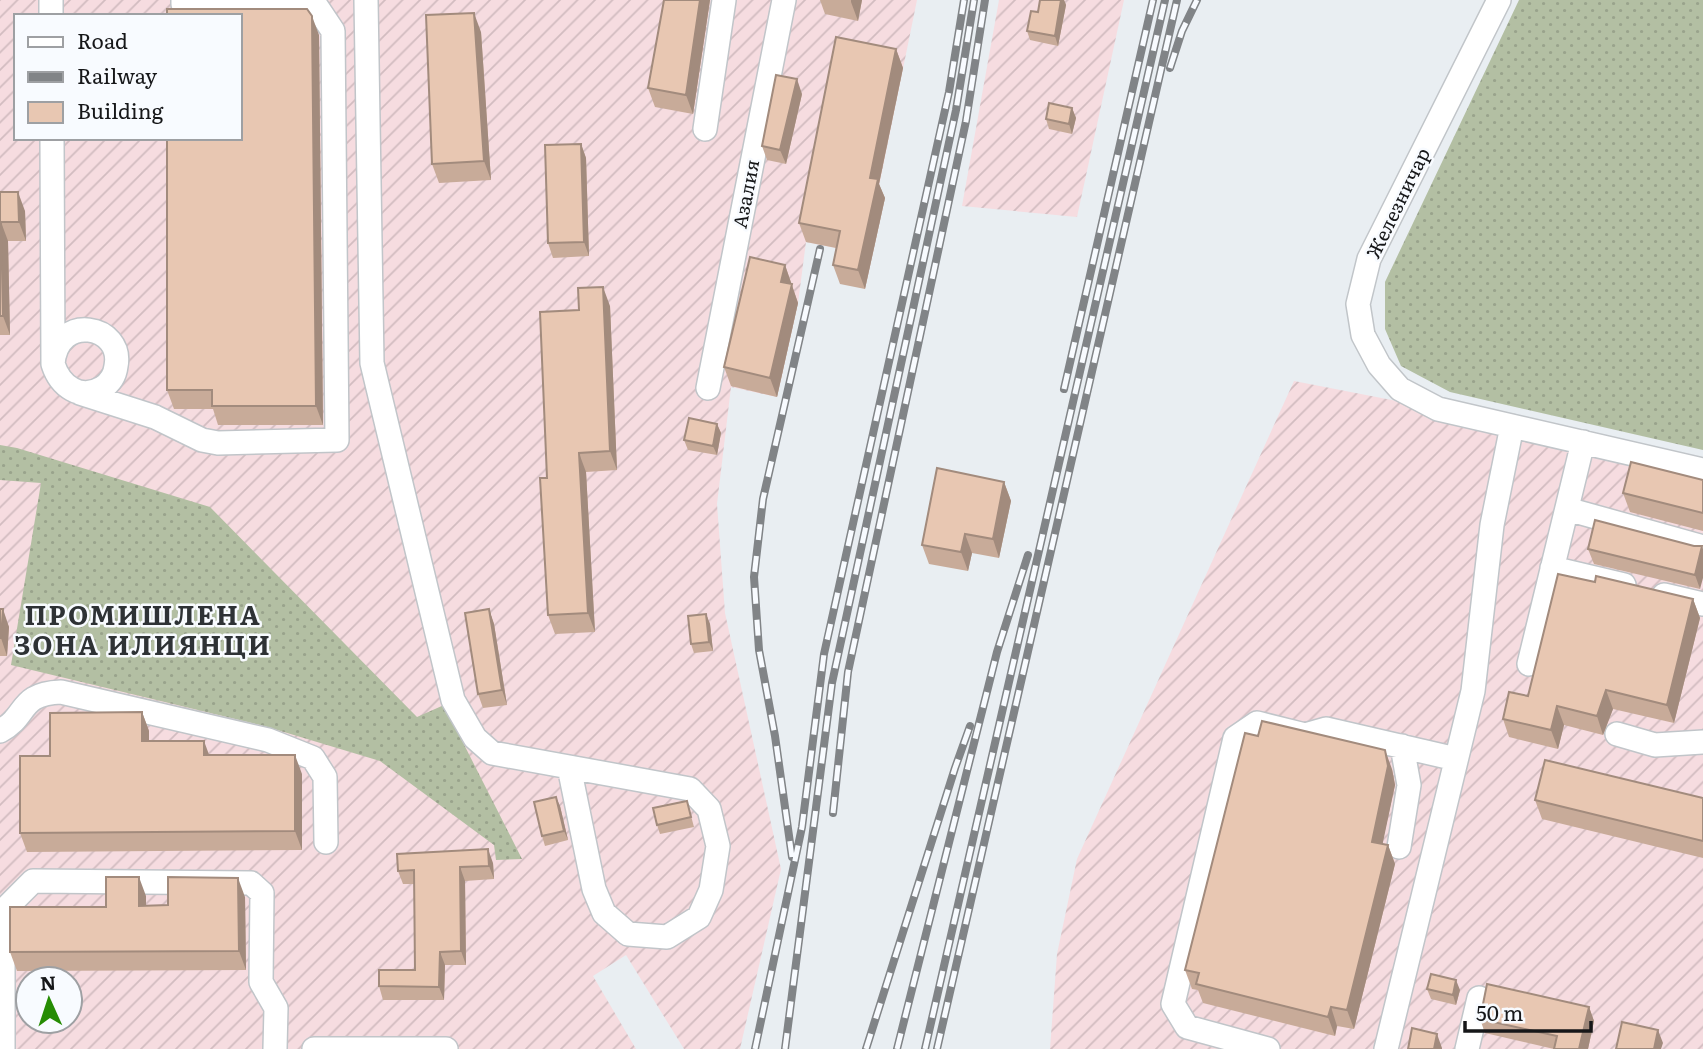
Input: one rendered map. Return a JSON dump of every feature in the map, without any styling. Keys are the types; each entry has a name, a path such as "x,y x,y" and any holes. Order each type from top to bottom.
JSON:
{"street":[{"path":"52,140 53,364 57,377 67,387 80,393 155,416 202,440 218,443 337,440 333,31 315,4 183,4 183,0"},
{"path":"366,0 372,363 453,701 475,738 492,753 569,767 690,789 709,809 718,846 711,890 699,917 667,937 628,934 604,913 594,889 569,767"},
{"path":"705,129 724,0"},
{"name":"Азалия","path":"708,388 784,0"},
{"name":"Железничар","path":"1499,0 1369,259 1358,304 1363,335 1379,365 1400,389 1438,408 1703,470"},
{"path":"53,364 58,344 65,336 75,331 86,329 98,332 108,339 115,349 117,362 114,375 106,386 93,392 80,393"},
{"path":"1385,1049 1473,691 1492,525 1512,426"},
{"path":"1529,664 1583,442"},
{"path":"1567,509 1703,547"},
{"path":"1552,568 1703,604"},
{"path":"0,731 29,701 43,693 61,692 268,740 313,758 325,777 326,842"},
{"path":"1268,1049 1187,1027 1173,1004 1235,738 1257,723 1306,735 1326,729 1456,759"},
{"path":"1617,734 1655,745 1703,742"},
{"path":"1399,847 1409,785 1402,746"},
{"path":"3,1049 4,911 33,881 251,883 262,893 261,982 276,1008 275,1049"},
{"path":"1467,1049 1479,998"},
{"path":"314,1049 446,1049"}],"shaded area":[{"path":"0,0 917,0 877,196 885,198 865,289 846,250 806,242 798,303 777,397 731,387 717,504 725,613 781,869 740,1049 684,1049 626,955 593,976 636,1049 0,1049"},
{"path":"999,0 1124,0 1077,217 962,206"},
{"path":"1294,381 1438,409 1703,470 1703,1049 1050,1049 1057,954 1077,859"}],"green space":[{"path":"1519,0 1703,0 1703,450 1450,392 1401,366 1385,329 1385,282"},
{"path":"0,445 210,507 417,717 444,705 522,859 496,860 494,845 380,761 264,726 11,665 41,483 0,480"}],"building":[{"path":"664,0 700,0 686,95 648,88"},
{"path":"1040,0 1061,0 1055,36 1027,31 1031,11 1038,12"},
{"path":"167,9 307,9 312,16 316,406 212,406 212,390 167,390 167,140 242,140 242,14 167,14"},
{"path":"474,13 484,161 432,164 426,15"},
{"path":"836,37 896,49 870,178 878,179 858,270 833,265 840,231 799,223"},
{"path":"776,75 797,79 780,150 762,146"},
{"path":"1049,103 1072,108 1069,124 1046,119"},
{"path":"581,144 584,242 548,243 545,145"},
{"path":"0,192 18,192 19,222 1,222 3,316 0,316"},
{"path":"750,257 785,265 781,282 792,284 770,378 724,367"},
{"path":"603,287 610,451 579,453 588,613 548,615 540,478 547,478 540,312 579,310 578,288"},
{"path":"689,418 717,424 713,446 684,440"},
{"path":"1631,462 1703,480 1703,513 1623,493"},
{"path":"937,468 1004,482 993,539 965,534 961,552 922,545"},
{"path":"1595,520 1702,546 1695,575 1588,549"},
{"path":"1558,574 1595,582 1596,576 1693,599 1667,705 1606,690 1597,716 1557,706 1551,730 1503,719 1509,692 1528,696"},
{"path":"0,609 3,609 1,638 0,638"},
{"path":"489,609 502,690 478,694 465,613"},
{"path":"706,614 709,642 691,644 688,616"},
{"path":"142,712 142,741 204,741 204,755 295,755 295,831 20,833 20,756 50,756 50,713"},
{"path":"1262,721 1385,750 1388,766 1372,842 1388,845 1347,1010 1331,1007 1328,1017 1196,984 1199,973 1185,970 1245,733 1258,736"},
{"path":"1545,760 1703,798 1703,841 1535,800"},
{"path":"556,797 564,831 542,836 534,802"},
{"path":"687,801 691,817 657,825 653,808"},
{"path":"488,849 489,866 460,867 461,951 440,952 439,987 379,986 379,970 415,970 414,870 398,871 397,854"},
{"path":"106,877 139,877 139,906 168,905 168,877 238,878 239,951 10,952 10,907 106,907"},
{"path":"1431,974 1456,980 1453,995 1427,989"},
{"path":"1487,984 1589,1007 1579,1049 1554,1049 1557,1036 1480,1019"},
{"path":"1622,1022 1658,1030 1654,1049 1616,1049"},
{"path":"1412,1028 1437,1034 1434,1049 1408,1049"}],"railway":[{"path":"755,1049 802,827 824,654 949,92 964,0"},
{"path":"785,1049 832,683 956,110 974,0"},
{"path":"833,813 848,672 966,121 985,0"},
{"path":"1064,389 1153,0"},
{"path":"925,1049 1165,0"},
{"path":"937,1049 1177,0"},
{"path":"1170,68 1182,31 1197,0"},
{"path":"792,857 775,736 759,650 754,577 763,499 820,249"},
{"path":"897,1049 997,652 1028,555"},
{"path":"866,1049 970,726"}],"district":[{"name":"ПРОМИШЛЕНА ЗОНА ИЛИЯНЦИ","path":"143,631"}]}
